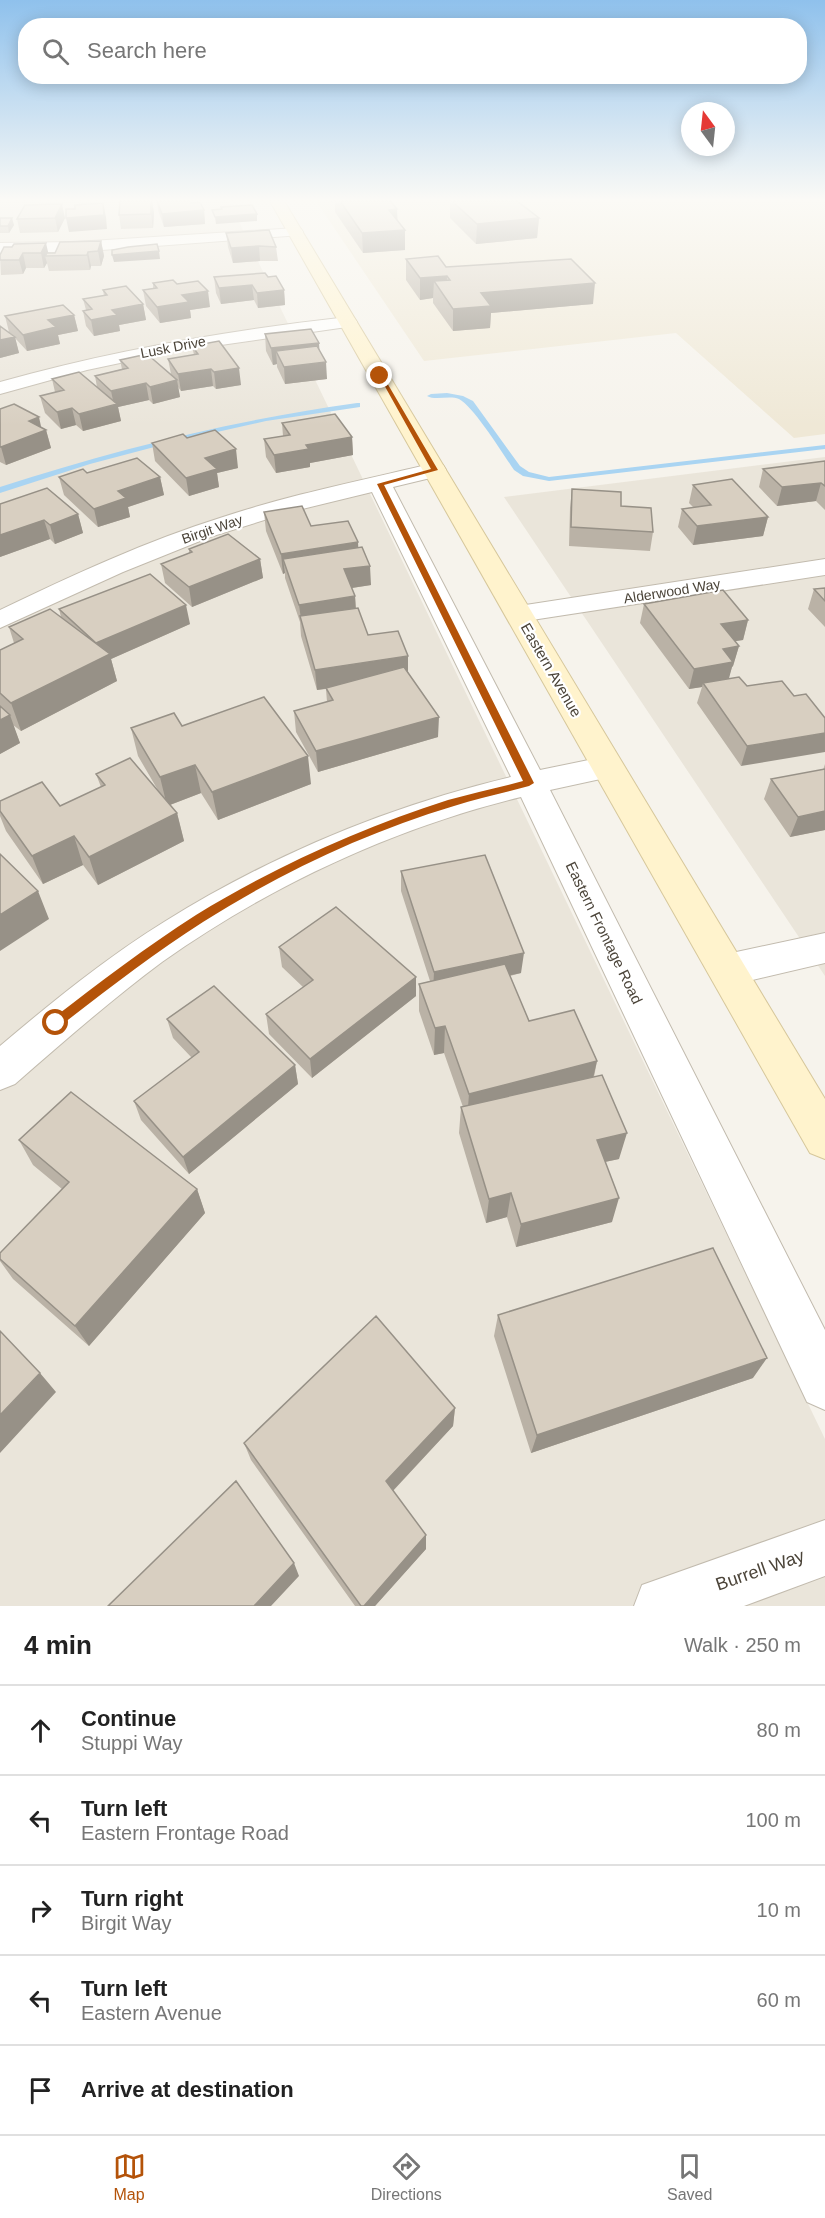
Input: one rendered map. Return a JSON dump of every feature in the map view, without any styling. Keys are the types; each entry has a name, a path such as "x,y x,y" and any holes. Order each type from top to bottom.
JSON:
{"main road":[{"name":"Eastern Avenue","path":"321,276 825,1139"}],"street":[{"name":"Lusk Drive","path":"0,388 156,349 244,334 348,322"},
{"name":"Birgit Way","path":"0,620 86,578 160,547 232,521 435,470"},
{"name":"Eastern Frontage Road","path":"380,484 825,1384"},
{"name":"Alderwood Way","path":"519,614 825,567"},
{"path":"0,1071 56,1023 144,955 201,918 286,870 380,829 451,803 529,783 608,767"},
{"path":"727,970 825,948"},
{"name":"Burrell Way","path":"663,1606 825,1548"}],"shaded area":[{"path":"0,276 265,276 825,1439 825,1606 0,1606"},
{"path":"367,276 825,276 825,434 794,438 676,333 424,361"},
{"path":"825,457 825,976 504,497"}],"building":[{"path":"276,276 284,290 257,293 252,285 219,288 214,277"},
{"path":"418,276 588,276 595,283 481,293 491,306 453,309 434,281 450,280 447,276 420,278"},
{"path":"173,280 177,284 198,281 208,291 182,295 189,302 157,307 143,290 157,288 153,283"},
{"path":"126,286 143,304 112,310 117,315 91,320 83,311 92,309 83,299 107,295 103,290"},
{"path":"63,305 74,315 48,320 56,327 23,335 5,316"},
{"path":"0,326 15,337 0,340"},
{"path":"311,329 319,343 271,348 265,334"},
{"path":"219,341 239,368 178,374 168,359 198,354 192,346"},
{"path":"317,346 326,362 284,367 276,351"},
{"path":"147,354 177,380 150,387 146,383 111,391 95,376 128,368 120,360"},
{"path":"79,372 117,404 79,414 72,408 57,412 40,396 64,390 52,379"},
{"path":"14,404 39,417 29,421 46,430 0,447 0,409"},
{"path":"335,414 352,437 306,445 309,449 274,455 264,439 290,435 282,423"},
{"path":"215,430 236,449 205,458 217,469 186,478 152,443 183,434 187,438"},
{"path":"137,458 160,477 118,491 126,498 94,509 59,477 83,469 87,473"},
{"path":"825,461 825,486 821,483 782,487 763,469"},
{"path":"732,479 768,517 697,526 682,509 711,505 693,485"},
{"path":"47,488 78,514 50,525 44,520 0,535 0,504"},
{"path":"572,489 621,492 621,506 651,508 653,532 571,527"},
{"path":"302,506 311,526 348,521 358,542 281,554 264,512"},
{"path":"228,534 260,559 189,587 161,564 192,552 189,549"},
{"path":"362,547 370,566 344,569 355,596 299,605 283,559"},
{"path":"150,574 186,605 96,643 59,609"},
{"path":"825,588 825,601 814,589"},
{"path":"723,590 748,620 721,624 739,646 723,649 733,662 694,669 644,604"},
{"path":"358,608 368,635 398,631 408,656 315,670 300,616"},
{"path":"50,609 110,654 11,703 0,693 0,650 23,639 9,627"},
{"path":"404,667 439,717 316,751 294,711 333,700 326,688"},
{"path":"739,677 747,686 782,681 794,696 806,694 825,718 825,733 747,746 703,683"},
{"path":"264,697 308,756 212,792 195,765 160,777 131,728 174,713 182,726"},
{"path":"0,706 10,715 0,720"},
{"path":"130,758 177,813 89,857 74,836 32,856 0,811 0,801 42,782 60,806 105,785 96,774"},
{"path":"825,769 825,811 798,817 771,779"},
{"path":"0,854 38,891 0,915"},
{"path":"485,855 524,953 434,972 401,871"},
{"path":"336,907 416,977 310,1059 266,1014 313,980 279,947"},
{"path":"505,964 529,1021 574,1010 597,1061 469,1094 445,1026 435,1028 419,984"},
{"path":"214,986 295,1065 183,1157 134,1101 199,1052 167,1019"},
{"path":"602,1075 627,1133 597,1140 619,1198 521,1224 511,1193 489,1199 461,1107"},
{"path":"71,1092 197,1189 75,1326 0,1259 0,1253 69,1182 19,1140"},
{"path":"713,1248 767,1358 537,1435 498,1315"},
{"path":"376,1316 455,1408 386,1481 426,1535 364,1606 361,1606 244,1443"},
{"path":"0,1331 40,1373 0,1415"},
{"path":"236,1481 294,1563 254,1606 108,1606"}],"waterway":[{"path":"431,396 452,395 461,397 470,403 517,468 526,474 549,479 825,447"},
{"path":"0,490 88,462 221,428 357,405"}],"route":[{"path":"56,1023 144,955 201,918 286,870 369,832 451,803 529,783 380,484 435,470 380,376"}]}
